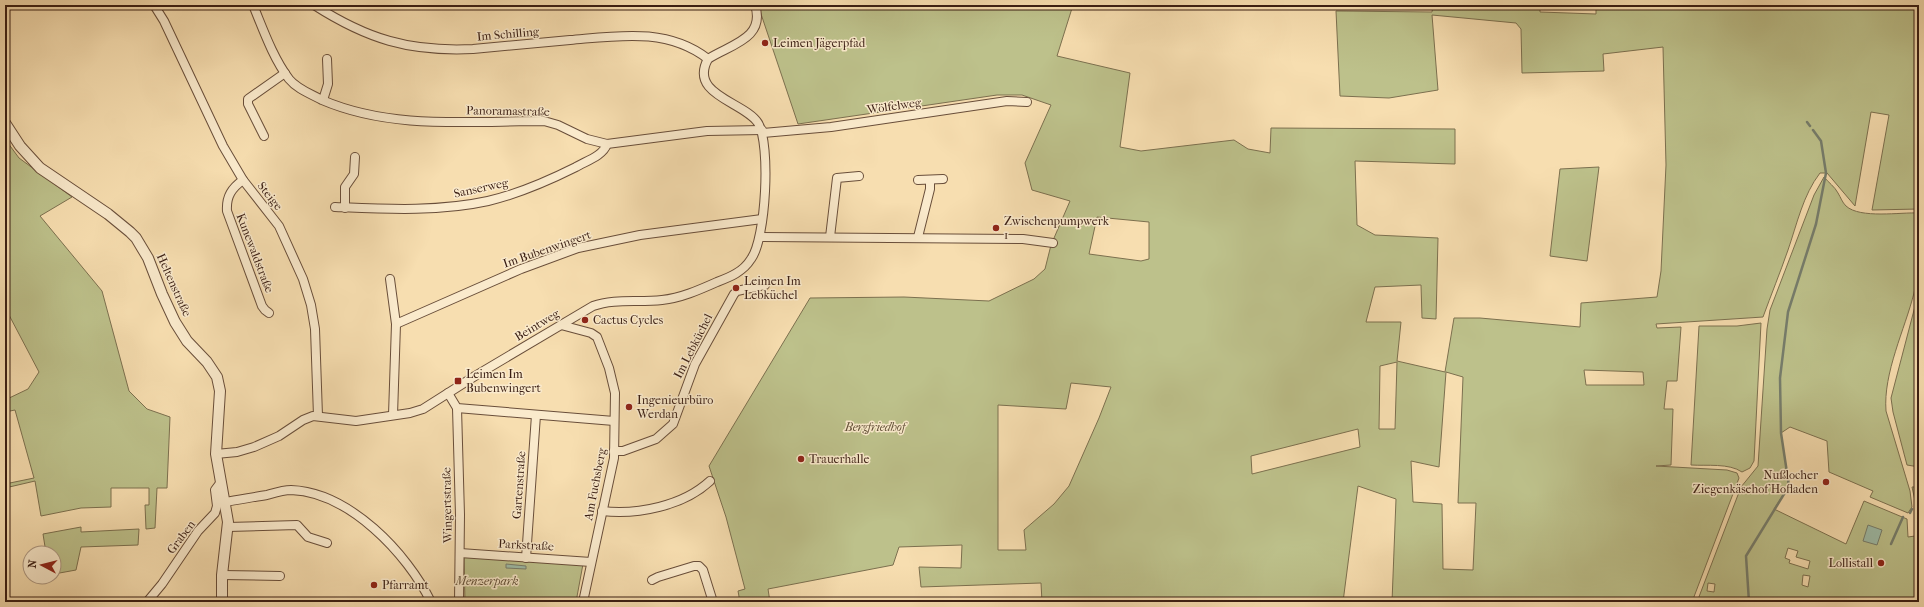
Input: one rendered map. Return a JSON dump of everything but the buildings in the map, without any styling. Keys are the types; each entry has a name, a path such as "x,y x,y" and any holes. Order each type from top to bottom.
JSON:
{"street":[{"name":"Steige","path":"154,5 164,21 223,146 243,180 278,226 298,266 308,292 314,317 318,416"},
{"name":"Panoramastraße","path":"254,5 278,60 296,85 323,100 366,114 409,121 458,123 550,122 587,139 607,144 707,131 762,132"},
{"name":"Im Schilling","path":"314,5 337,20 363,32 393,42 421,48 447,50 473,49 626,35 653,37 679,42 708,59"},
{"path":"755,5 757,20 752,32 742,41 708,59 705,65 704,75 711,90 751,114 762,132"},
{"path":"323,100 328,84 327,59"},
{"path":"264,136 248,104 248,99 286,73"},
{"name":"Wölfelweg","path":"762,132 831,127 1007,101 1027,102"},
{"name":"Heltenstraße","path":"5,123 20,146 40,168 130,232 142,247 175,322 187,341 207,362 217,377 220,391 216,454 228,528 222,574 222,602"},
{"name":"Beintweg","path":"216,454 237,452 254,447 279,436 306,418 318,416 353,421 423,409 585,310 601,303 672,299 734,275 751,261 760,237 765,164 762,132"},
{"name":"Sanserweg","path":"335,207 428,208 488,201 529,188 563,173 597,156 605,149 607,144"},
{"path":"345,208 346,187 354,174 355,157"},
{"path":"830,237 833,178 859,176"},
{"name":"Kunewaldstraße","path":"243,180 229,194 227,211 262,306 264,310 269,313"},
{"path":"918,180 943,180"},
{"path":"918,237 930,189 930,180"},
{"name":"Im Bubenwingert","path":"396,324 521,269 578,248 640,235 762,220"},
{"path":"760,237 1028,239 1053,243"},
{"path":"390,279 396,324 392,415"},
{"name":"Im Lebküchel","path":"614,451 623,451 656,438 672,426 695,364 734,294 737,291 765,285"},
{"name":"Am Fuchsberg","path":"562,325 591,333 599,340 614,388 614,451 583,602"},
{"path":"448,394 457,408 614,421"},
{"name":"Wingertstraße","path":"457,408 460,553 459,602"},
{"name":"Gartenstraße","path":"526,558 536,415"},
{"path":"602,511 620,513 664,506 688,496 704,487 710,481"},
{"name":"Graben","path":"147,602 162,584 198,531 215,513 217,506 215,490 221,482"},
{"path":"224,502 288,490 313,493 332,500 362,519 397,552 415,574 431,602"},
{"path":"228,528 297,525 308,537 327,544"},
{"name":"Parkstraße","path":"460,553 591,562"},
{"path":"652,580 658,576 699,566 703,570 712,602"},
{"path":"222,574 280,576"}],"green space":[{"name":"Bergfriedhof","path":"758,5 1073,5 1057,56 1130,73 1120,147 1141,151 1234,140 1248,149 1270,153 1271,128 1455,129 1455,164 1355,161 1357,225 1375,235 1438,238 1436,319 1422,318 1421,285 1375,287 1366,322 1401,322 1397,361 1445,372 1454,318 1480,318 1580,327 1581,303 1657,297 1661,271 1666,165 1663,47 1603,54 1604,71 1522,73 1521,29 1516,23 1432,15 1438,90 1389,98 1340,96 1336,11 1432,12 1433,5 1540,5 1540,12 1596,14 1596,5 1919,5 1919,209 1872,210 1889,115 1871,112 1855,206 1827,173 1820,173 1805,200 1763,317 1656,324 1657,328 1681,327 1677,381 1667,381 1664,409 1673,409 1671,465 1656,466 1727,470 1737,473 1739,478 1692,602 1392,602 1396,499 1358,486 1343,602 1042,602 1041,583 921,587 919,567 961,568 962,545 899,547 893,565 768,589 770,602 740,602 738,591 745,589 726,517 709,466 810,298 904,297 989,301 1034,279 1045,269 1051,245 1070,201 1032,190 1025,163 1051,105 1022,95 997,95 798,124","holes":["1097,217 1149,222 1149,259 1141,261 1089,254","1397,362 1395,429 1379,429 1380,366","1584,370 1643,372 1644,385 1586,385","1446,372 1463,377 1458,503 1476,503 1473,570 1443,569 1442,504 1413,502 1411,461 1439,467","1071,383 1111,387 1069,486 1054,504 1024,530 1026,550 998,550 998,405 1066,409","1358,429 1360,447 1252,474 1251,456"]},
{"path":"5,139 19,158 72,197 40,216 102,291 129,391 147,409 170,417 167,488 157,488 155,528 146,529 145,505 149,505 149,488 111,488 111,507 81,508 41,516 35,481 5,488 5,484 34,478 15,410 5,412 5,400 28,389 39,372 9,315 5,316"},
{"path":"1599,167 1587,261 1550,256 1560,169"},
{"path":"1824,177 1835,189 1846,206 1852,210 1871,214 1919,213 1918,273 1910,307 1891,366 1886,396 1886,411 1910,491 1912,507 1908,513 1870,497 1873,491 1829,472 1827,441 1790,427 1781,433 1789,486 1774,509 1846,544 1864,501 1907,519 1908,537 1915,536 1919,548 1919,602 1697,602 1741,487 1758,466 1767,329 1770,310 1814,195","holes":["1788,548 1798,551 1796,557 1810,561 1808,569 1789,563 1790,560 1785,558","1803,575 1810,576 1808,587 1802,585","1708,583 1715,584 1714,592 1707,591"]},
{"path":"1919,291 1919,467 1907,465 1893,412 1891,398"},
{"path":"1761,323 1754,461 1750,468 1742,472 1731,467 1724,466 1691,465 1699,326 1737,326"},
{"path":"1912,487 1919,487 1919,519"},
{"path":"81,527 81,532 139,529 138,545 81,547 76,570 62,573 62,545 45,545 43,534"},
{"name":"Menzerpark","path":"464,557 583,564 576,602 465,602"}],"shaded area":[{"path":"1868,525 1882,530 1877,545 1863,541"},
{"path":"506,564 526,566 526,569 506,568"}],"waterway":[{"path":"1807,122 1810,126"},
{"path":"1749,602 1746,556 1789,486 1781,433 1780,378 1788,312 1816,224 1826,173 1821,141 1813,130"},
{"path":"1910,513 1912,509"},
{"path":"1891,544 1903,517"}],"place":[{"name":"Leimen Jägerpfad","path":"765,43"},
{"name":"Zwischenpumpwerk 1","path":"996,228"},
{"name":"Leimen Im Lebküchel","path":"736,288"},
{"name":"Cactus Cycles","path":"585,320"},
{"name":"Leimen Im Bubenwingert","path":"458,381"},
{"name":"Ingenieurbüro Werdan","path":"629,407"},
{"name":"Trauerhalle","path":"801,459"},
{"name":"Nußlocher Ziegenkäsehof Hofladen","path":"1826,482"},
{"name":"Lollistall","path":"1881,563"},
{"name":"Pfarramt","path":"374,585"}]}
